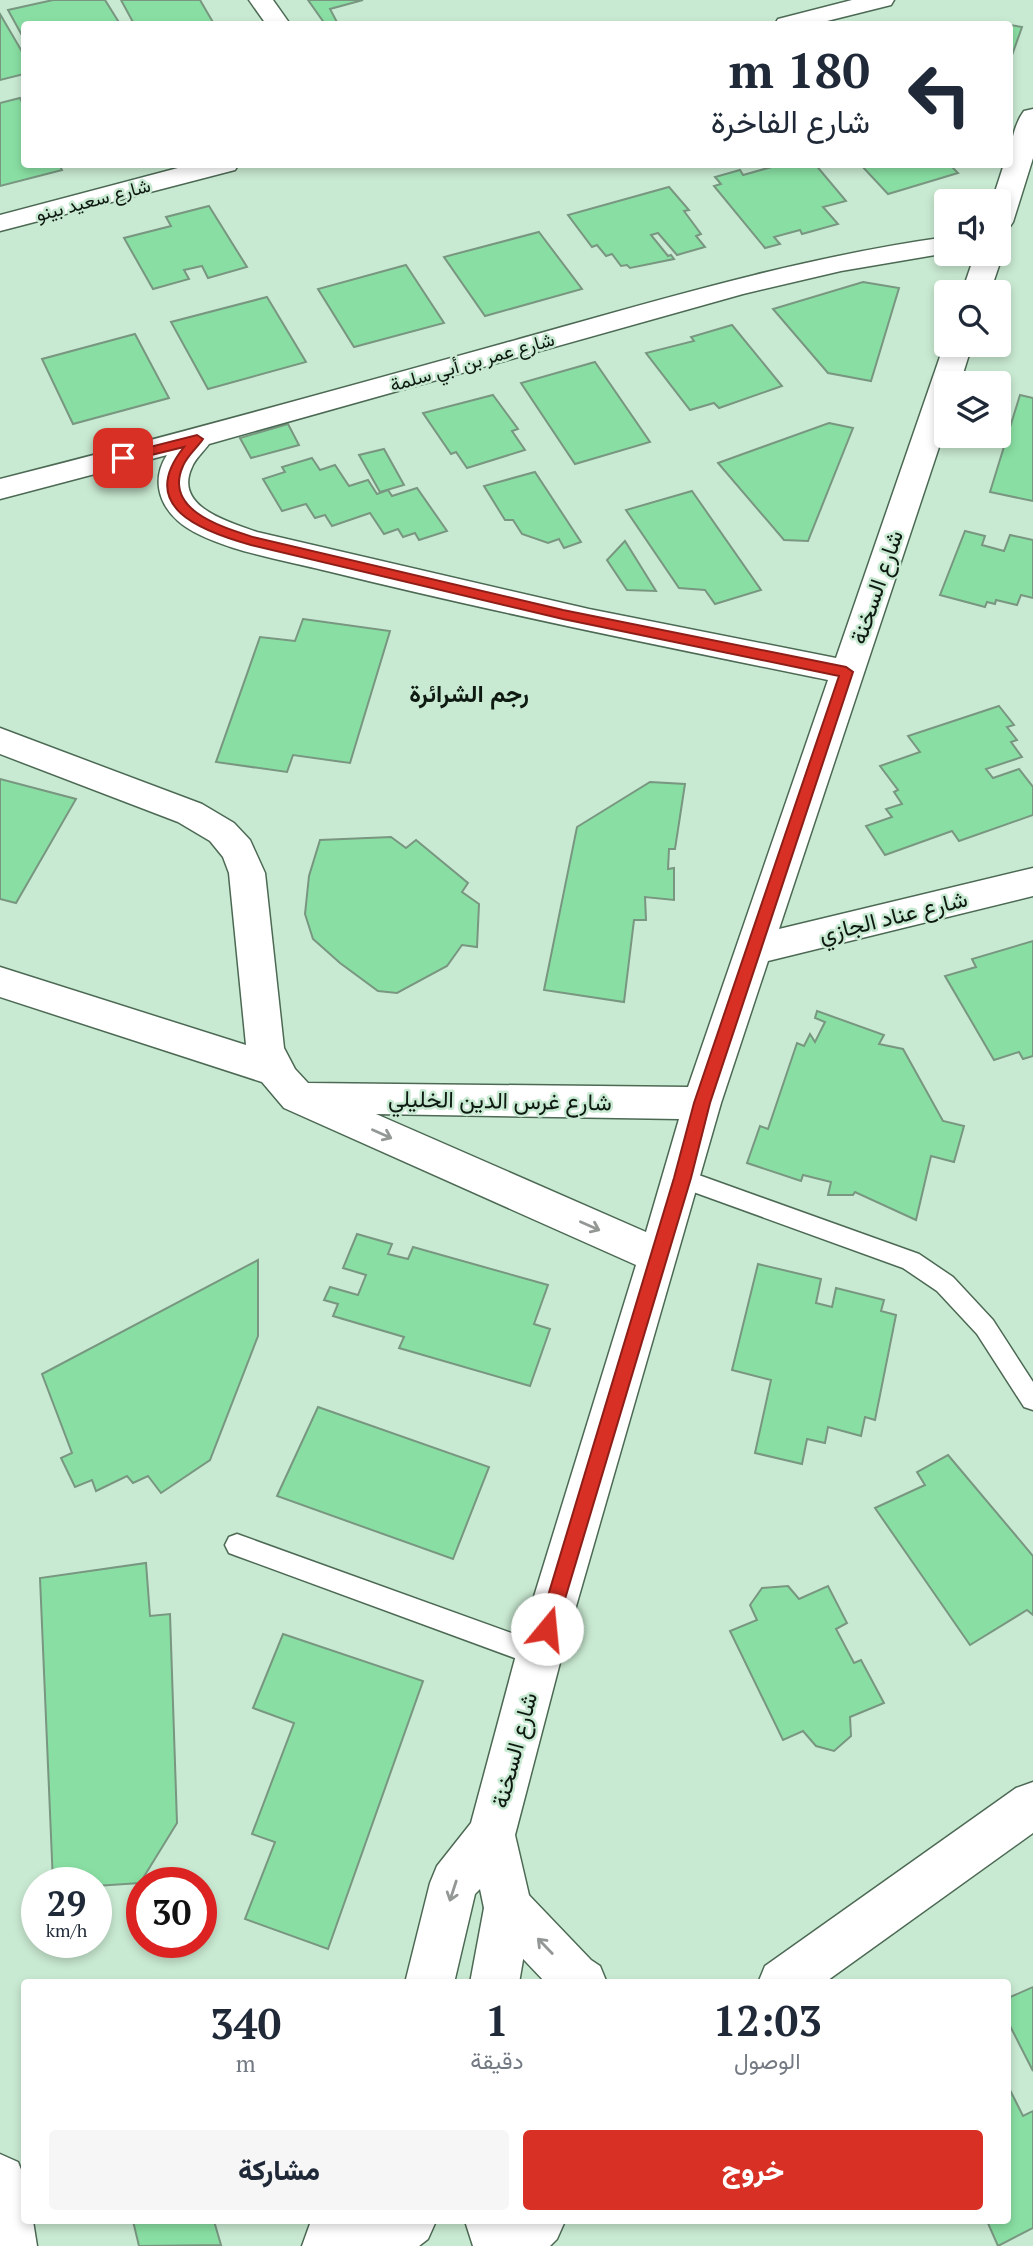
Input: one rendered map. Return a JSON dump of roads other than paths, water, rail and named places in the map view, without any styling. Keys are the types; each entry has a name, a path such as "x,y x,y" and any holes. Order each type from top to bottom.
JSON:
{"street":[{"path":"261,0 271,21"},
{"path":"799,21 882,0"},
{"path":"1010,189 1033,117"},
{"name":"شارع سعيد بينو","path":"0,223 211,168"},
{"name":"شارع عمر بن أبي سلمة","path":"0,489 197,439 821,266 875,254 934,247"},
{"name":"شارع السخنة","path":"430,1979 454,1883 491,1835 539,1656 702,1103 954,357"},
{"path":"197,439 177,464 173,481 176,500 190,515 215,529 251,541 397,577 589,620 846,672"},
{"path":"0,741 190,813 222,832 238,850 247,873 261,1030 265,1048 286,1084"},
{"name":"شارع عناد الجازي","path":"754,950 1033,882"},
{"path":"0,982 286,1084"},
{"name":"شارع غرس الدين الخليلي","path":"286,1084 702,1103"},
{"name":"شارع غرس الدين الخليلي","path":"286,1084 658,1256"},
{"path":"788,1979 1033,1805"},
{"name":"شارع السخنة","path":"491,1835 508,1908 495,1979"},
{"path":"508,1908 577,1979"},
{"path":"0,2180 11,2246"},
{"path":"328,2246 336,2224"},
{"path":"492,2224 499,2246"},
{"path":"511,2246 536,2224"}],"lane":[{"path":"682,1178 911,1261 945,1284 985,1327 1032,1400"},
{"path":"237,1545 539,1656"}],"district":[{"name":"رجم الشرائرة","path":"469,693"}]}
